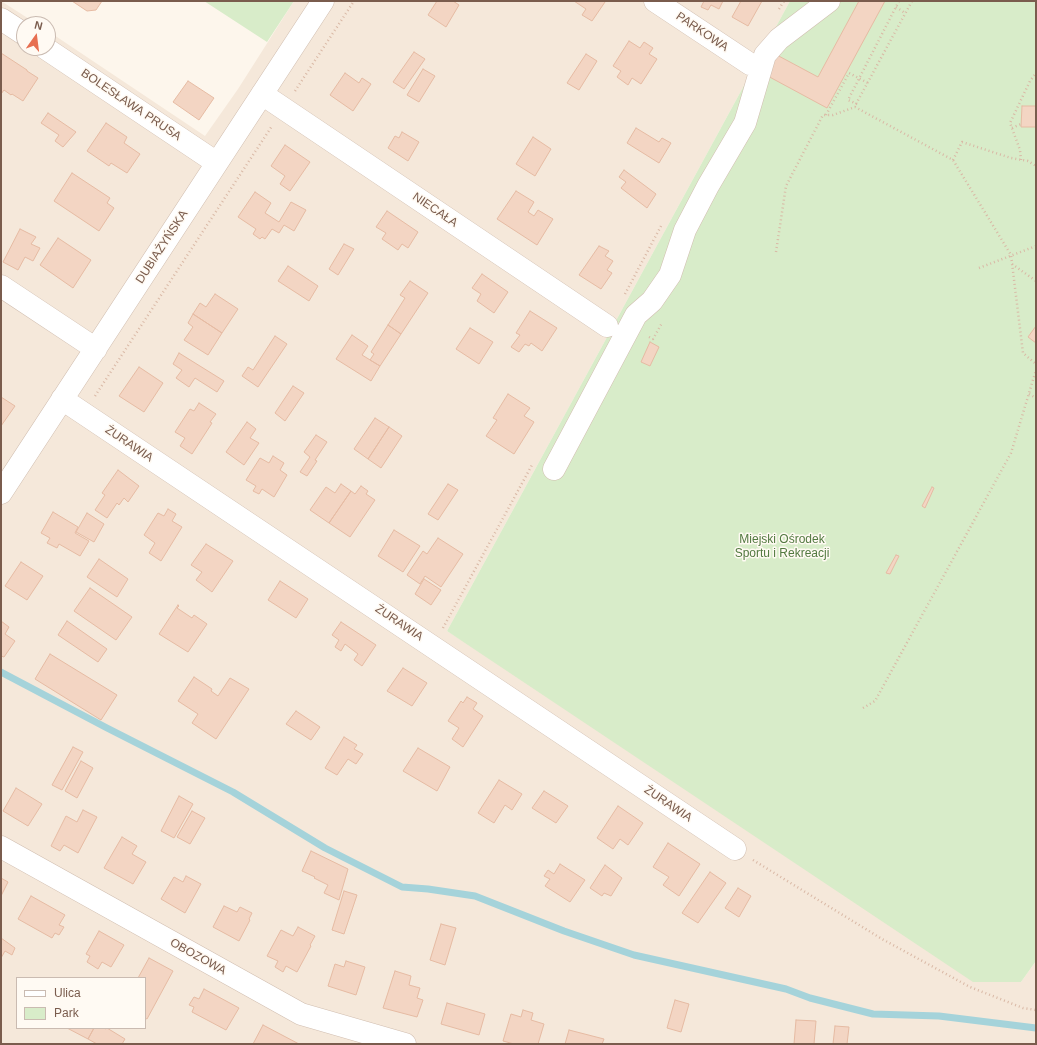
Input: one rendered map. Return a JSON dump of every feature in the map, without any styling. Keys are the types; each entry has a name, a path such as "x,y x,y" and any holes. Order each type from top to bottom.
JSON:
{"street":[{"name":"DUBIAŻYŃSKA","path":"1,493 323,1"},
{"name":"PARKOWA","path":"655,1 750,64"},
{"path":"554,469 636,315 652,301 670,275 685,230 708,186 745,123 765,55 779,39 829,1"},
{"path":"1,19 16,29"},
{"name":"BOLESŁAWA PRUSA","path":"56,56 217,163"},
{"name":"NIECAŁA","path":"262,94 607,326"},
{"path":"1,286 96,349"},
{"name":"ŻURAWIA","path":"62,399 735,849"},
{"name":"OBOZOWA","path":"1,847 301,1014 405,1044"}],"path":[{"path":"294,93 354,1"},
{"path":"857,104 848,100 899,1"},
{"path":"826,115 833,115 855,107 912,1"},
{"path":"896,7 905,13"},
{"path":"776,252 786,186 823,115 826,115 849,73 868,83"},
{"path":"1021,160 1020,150 1010,123 1030,81 1036,73"},
{"path":"855,107 953,160 1010,255 1022,353 1036,364"},
{"path":"95,396 273,124"},
{"path":"1012,128 1021,124"},
{"path":"953,160 962,142 1028,161 1036,166"},
{"path":"979,268 1036,246"},
{"path":"1011,263 1036,281"},
{"path":"863,708 875,701 1011,453 1036,370"},
{"path":"1029,394 1036,398"},
{"path":"735,849 882,939 970,987 1024,1008 1036,1010"}],"shaded area":[{"path":"1,1 24,16 16,16 16,56 56,56 56,36 205,136 238,89 294,1 790,1 447,631 1021,982 1036,961 1036,1044 1,1044"}],"green space":[{"path":"204,1 294,1 267,42"},
{"name":"Miejski Ośrodek Sportu i Rekreacji","path":"790,1 1036,1 1036,961 1021,982 973,982 447,631"}],"building":[{"path":"72,1 102,1 96,10 87,11"},
{"path":"437,1 453,1 459,5 446,27 428,15"},
{"path":"574,1 605,2 592,21 582,15 586,9"},
{"path":"704,1 723,1 719,9 711,5 708,10 701,7"},
{"path":"741,1 762,1 748,26 732,17"},
{"path":"859,1 885,1 827,108 764,74 775,54 818,77"},
{"path":"629,41 640,48 644,42 653,48 649,54 657,59 641,84 632,78 628,85 617,77 621,71 613,66"},
{"path":"414,52 425,59 404,89 393,82"},
{"path":"1,53 38,78 23,101 4,90 1,94"},
{"path":"586,54 597,61 579,90 567,83"},
{"path":"423,69 435,76 419,102 407,95"},
{"path":"345,73 359,83 362,78 371,84 353,111 330,95"},
{"path":"188,81 214,98 199,120 173,102"},
{"path":"1022,106 1036,106 1036,127 1021,127"},
{"path":"48,113 76,132 63,147 55,141 59,135 41,123"},
{"path":"106,123 127,137 124,143 140,154 127,173 111,163 109,166 87,151"},
{"path":"636,128 659,142 662,138 671,143 659,163 627,143"},
{"path":"402,132 419,142 408,161 388,148 395,136 399,138"},
{"path":"533,137 551,149 535,176 516,164"},
{"path":"285,145 310,162 290,191 280,184 285,176 271,166"},
{"path":"624,170 656,194 647,208 621,188 626,182 619,177"},
{"path":"72,173 110,198 107,203 114,208 99,231 54,201"},
{"path":"516,191 534,202 528,212 534,216 538,210 553,219 537,245 497,219"},
{"path":"255,192 271,203 265,213 279,222 291,202 306,210 294,231 284,225 279,233 272,229 265,239 262,237 260,239 253,234 256,229 238,217"},
{"path":"387,211 418,232 408,248 402,244 398,250 382,239 386,233 376,227"},
{"path":"20,229 36,237 31,244 40,248 33,261 25,257 18,270 3,262"},
{"path":"58,238 91,260 73,288 40,265"},
{"path":"344,244 354,249 338,275 329,269"},
{"path":"599,246 609,251 605,256 613,261 607,270 612,273 601,289 579,275"},
{"path":"288,266 318,286 309,301 278,281"},
{"path":"482,274 508,292 494,313 477,301 481,294 472,288"},
{"path":"410,281 428,293 401,334 388,325 405,298 400,295"},
{"path":"215,294 238,309 222,333 193,314 200,303 206,307"},
{"path":"530,311 557,328 542,351 531,343 529,346 525,344 519,352 511,347 520,335 516,333"},
{"path":"193,314 222,333 208,355 184,340 193,327 188,323"},
{"path":"388,325 401,334 380,366 370,360 374,354 371,352"},
{"path":"1036,326 1036,343 1028,337"},
{"path":"470,328 493,342 479,364 456,349"},
{"path":"352,335 368,346 362,355 380,366 371,381 336,359"},
{"path":"275,336 287,344 258,387 242,376 248,367 253,370"},
{"path":"650,342 659,347 650,366 641,362"},
{"path":"179,353 224,381 217,392 195,378 189,387 176,378 182,370 173,364"},
{"path":"139,367 163,383 144,412 119,396"},
{"path":"293,386 304,393 285,421 275,413"},
{"path":"508,394 530,408 524,416 534,422 514,454 486,436 497,420 493,418"},
{"path":"1,397 15,406 1,426"},
{"path":"199,403 216,414 210,422 212,423 192,454 180,446 185,438 175,432 190,409 194,411"},
{"path":"375,418 389,427 368,459 354,449"},
{"path":"247,422 256,429 250,438 259,443 244,465 226,452"},
{"path":"389,427 402,436 381,468 368,459"},
{"path":"316,435 327,442 315,460 317,461 307,476 300,472 310,457 304,452"},
{"path":"273,456 284,463 280,470 287,475 274,497 262,489 259,494 253,491 256,486 246,480 260,458 269,463"},
{"path":"118,470 139,486 128,502 124,498 119,505 117,503 107,518 95,510 105,495 102,493"},
{"path":"341,484 351,491 329,523 310,510 326,487 335,493"},
{"path":"448,484 458,490 438,520 428,514"},
{"path":"361,486 368,491 366,494 375,500 350,537 329,523 351,491 355,494"},
{"path":"932,487 934,488 925,508 922,506"},
{"path":"168,509 176,514 172,521 182,527 161,561 149,553 155,543 144,535 158,513 164,516"},
{"path":"53,512 78,527 75,533 89,541 80,556 59,544 57,548 47,543 50,538 41,533"},
{"path":"87,513 104,524 94,542 76,532"},
{"path":"394,530 420,546 403,572 378,556"},
{"path":"438,538 463,554 441,587 425,576 420,584 407,575 423,551 427,554"},
{"path":"206,544 233,561 212,592 196,580 202,572 191,565"},
{"path":"896,555 899,556 890,574 886,573"},
{"path":"99,559 128,579 117,597 87,577"},
{"path":"21,562 43,576 27,600 5,586"},
{"path":"424,579 441,590 431,605 415,594"},
{"path":"280,581 308,599 296,618 268,600"},
{"path":"90,588 132,617 116,640 74,611"},
{"path":"178,605 179,606 177,608 192,618 194,615 207,624 188,652 159,634"},
{"path":"1,621 9,627 5,634 15,641 4,657 1,656"},
{"path":"67,621 107,649 98,662 58,635"},
{"path":"341,622 376,645 362,666 354,660 358,654 345,644 341,651 335,647 339,640 332,635"},
{"path":"50,654 117,695 101,720 35,679"},
{"path":"403,668 427,683 412,706 387,691"},
{"path":"194,677 212,689 211,691 218,696 230,678 249,689 216,739 192,723 198,714 178,701"},
{"path":"467,697 477,703 473,709 483,716 463,747 452,739 459,728 448,721 461,701 463,703"},
{"path":"296,711 320,727 311,740 286,724"},
{"path":"344,737 357,745 354,749 363,754 356,764 348,759 337,775 325,768"},
{"path":"73,747 83,752 62,790 52,785"},
{"path":"418,748 450,767 437,791 403,771"},
{"path":"81,761 93,768 77,798 65,791"},
{"path":"499,780 522,794 512,810 505,805 494,823 478,813"},
{"path":"16,788 42,804 28,826 3,811"},
{"path":"544,791 568,806 556,823 532,808"},
{"path":"179,796 193,804 174,838 161,831"},
{"path":"618,806 643,823 628,845 620,839 613,849 597,838"},
{"path":"83,810 97,817 78,853 64,845 60,851 51,846 66,816 77,822"},
{"path":"192,811 205,818 190,844 177,837"},
{"path":"122,837 137,846 132,854 146,862 133,884 104,868"},
{"path":"668,843 700,864 679,896 663,885 669,877 653,867"},
{"path":"311,851 348,869 339,900 324,893 328,885 302,871"},
{"path":"560,864 585,880 570,902 545,886 550,879 544,876 548,870 554,874"},
{"path":"605,865 622,878 611,896 604,893 602,896 590,888"},
{"path":"710,872 726,883 698,923 682,913"},
{"path":"186,876 201,884 185,913 161,899 174,877 183,882"},
{"path":"1,878 8,882 1,896"},
{"path":"738,888 751,896 739,917 725,908"},
{"path":"344,891 357,895 344,934 332,930"},
{"path":"31,896 65,915 59,925 64,927 59,935 55,933 52,938 18,919"},
{"path":"224,906 237,912 240,907 252,913 239,941 213,927"},
{"path":"441,924 456,928 445,965 430,960"},
{"path":"298,927 315,936 297,972 286,966 283,972 275,967 278,961 267,956 281,930 293,936"},
{"path":"99,931 124,945 111,967 102,962 98,969 87,962 90,956 86,954"},
{"path":"1,938 15,948 12,955 5,951 1,958"},
{"path":"149,958 173,971 147,1019 146,977 139,977"},
{"path":"346,961 365,967 356,995 328,986 335,964 344,967"},
{"path":"395,971 411,976 409,985 420,988 417,998 423,1000 417,1017 383,1008"},
{"path":"204,989 239,1008 226,1030 192,1012 194,1007 189,1005 194,997 199,999"},
{"path":"675,1000 689,1004 681,1032 667,1028"},
{"path":"447,1003 485,1014 479,1035 441,1024"},
{"path":"523,1010 533,1013 531,1020 544,1024 538,1044 514,1044 503,1041 511,1014 521,1017"},
{"path":"796,1020 816,1021 814,1044 794,1044"},
{"path":"263,1025 299,1044 253,1044"},
{"path":"835,1026 849,1027 847,1044 833,1044"},
{"path":"69,1029 93,1029 88,1039"},
{"path":"93,1029 109,1029 125,1039 122,1044 97,1044 88,1039"},
{"path":"569,1030 604,1039 602,1044 565,1044"}],"waterway":[{"path":"1,672 233,792 325,848 402,887 475,896 564,931 634,955 786,989 810,998 873,1014 939,1016 1036,1028"}]}
